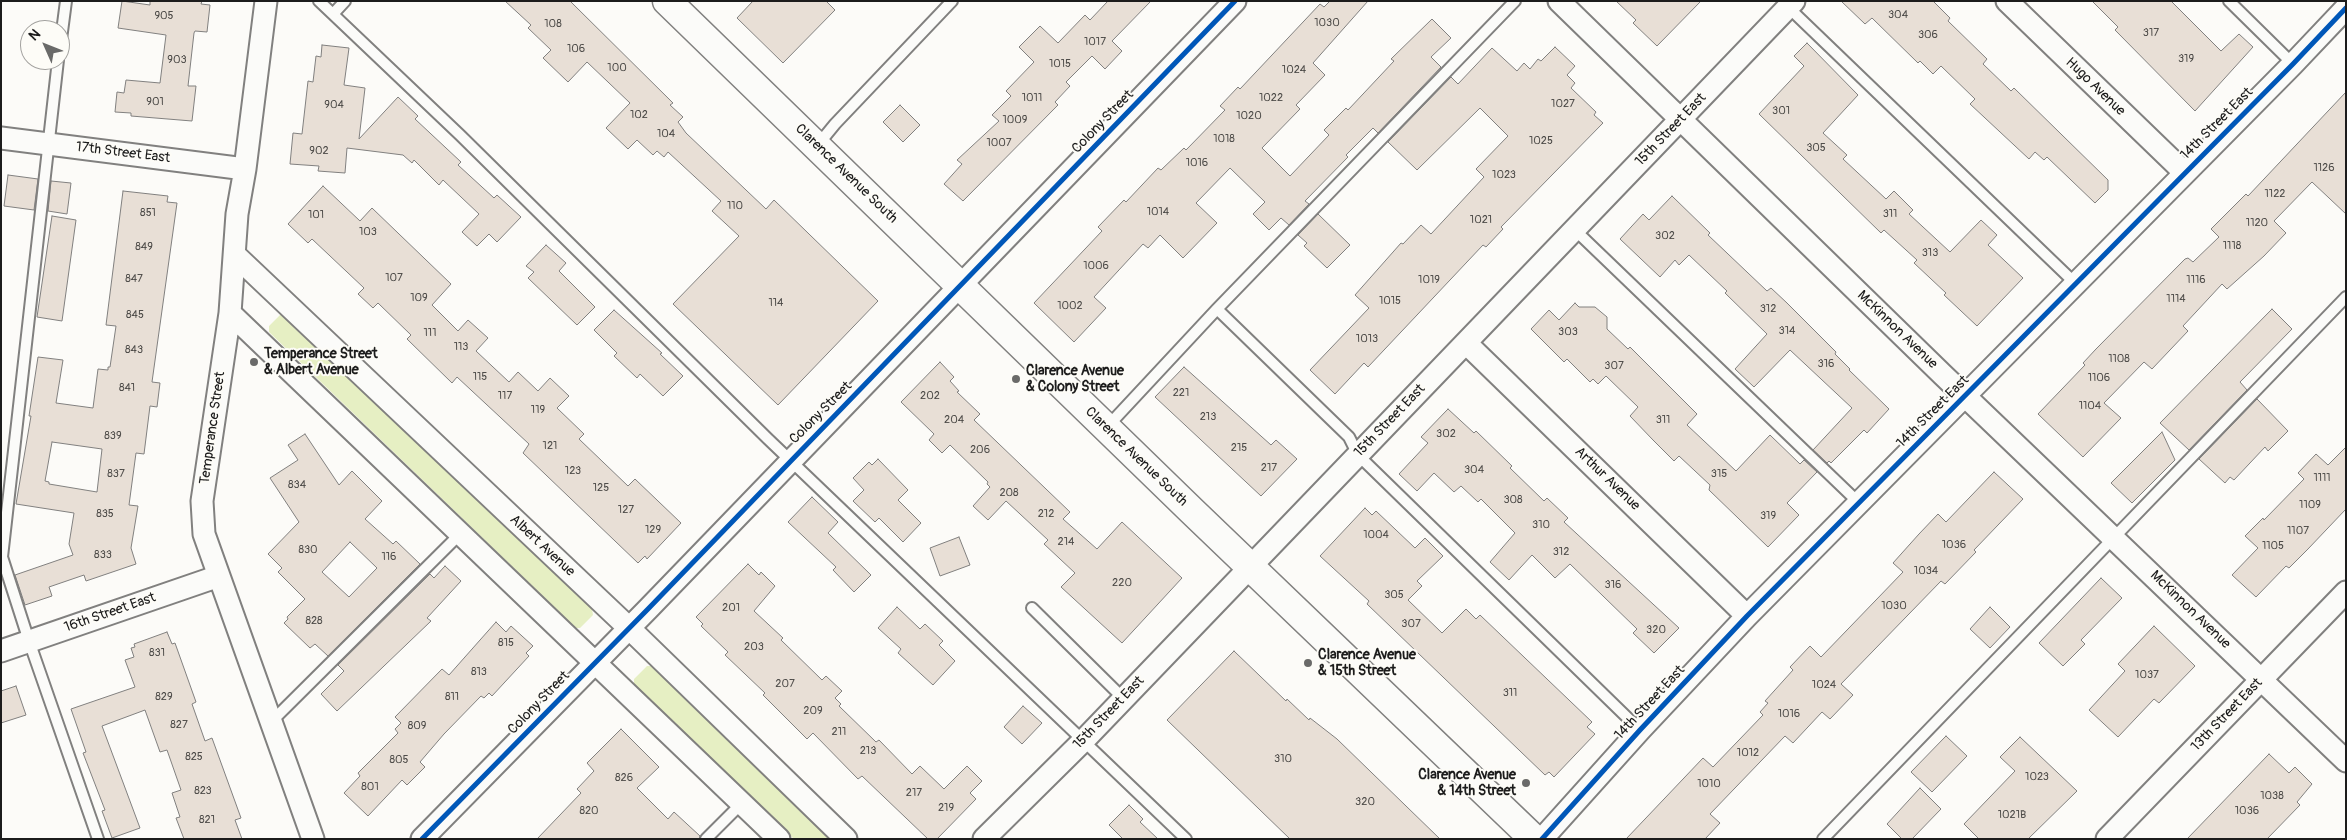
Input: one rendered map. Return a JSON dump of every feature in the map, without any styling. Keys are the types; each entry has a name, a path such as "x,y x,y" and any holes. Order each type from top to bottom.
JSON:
{"main road":[{"name":"Clarence Avenue South","path":"676,4 817,146 1534,839"}],"street":[{"name":"Temperance Street","path":"266,1 245,169 237,214 230,313 202,501 204,534 313,839"},
{"name":"Colony Street","path":"422,839 962,286 1235,1"},
{"name":"McKinnon Avenue","path":"1559,1 1965,397 2115,538 2346,761"},
{"name":"Hugo Avenue","path":"2006,1 2184,172"},
{"name":"15th Street East","path":"984,839 1084,740 1791,4"},
{"name":"14th Street East","path":"1542,839 1640,730 1747,616 1858,502 1965,397 2184,172 2294,64 2346,8"},
{"name":"17th Street East","path":"1,138 245,169"},
{"name":"Albert Avenue","path":"235,255 629,628 846,839"},
{"path":"230,313 596,661 779,839"},
{"name":"Arthur Avenue","path":"1466,343 1747,616"},
{"name":"16th Street East","path":"1,652 219,576"},
{"name":"13th Street East","path":"2107,839 2346,592"}],"lane":[{"path":"64,20 66,1"},
{"path":"319,1 791,460 1186,839"},
{"path":"333,14 345,1"},
{"path":"817,146 835,124 952,1"},
{"path":"1107,428 1217,309 1516,1"},
{"path":"2229,1 2294,64"},
{"path":"1791,4 2076,284"},
{"path":"57,70 2,557 28,642 98,839"},
{"path":"1574,230 1858,502"},
{"path":"1823,839 2346,297"},
{"path":"1217,309 1349,437 1358,454 1640,730"},
{"path":"271,722 461,533"},
{"path":"1032,608 1123,698"},
{"path":"706,839 742,803"}],"green space":[{"path":"282,313 287,314 592,609 593,615 580,628 576,628 269,332 269,326"},
{"path":"647,666 652,666 831,839 794,839 634,684 634,679"}],"building":[{"path":"122,1 150,5 150,1 202,1 201,4 210,5 207,32 195,31 194,33 188,86 196,86 192,121 131,116 131,113 115,112 117,92 124,93 126,80 160,83 166,35 118,28"},
{"path":"505,1 570,1 673,103 670,105 683,117 678,122 686,133 766,209 774,200 878,301 778,405 673,304 739,236 712,211 721,201 668,152 664,157 657,151 653,155 637,140 628,149 606,128 630,103 587,62 568,82 543,58 551,50 528,28 531,25"},
{"path":"753,1 826,1 835,10 783,63 737,18"},
{"path":"1108,1 1151,1 1112,41 1122,51 1105,69 1092,56 1066,82 1070,86 1055,102 1058,105 963,201 944,184 962,164 957,160 999,121 992,115 1011,96 1006,91 1034,62 1019,47 1040,26 1058,43 1085,15 1090,20"},
{"path":"1330,1 1368,1 1313,63 1325,75 1296,105 1300,109 1262,148 1290,176 1329,135 1324,130 1346,108 1348,110 1394,61 1391,59 1432,19 1451,38 1431,57 1441,67 1378,133 1373,128 1346,155 1348,157 1305,201 1309,204 1289,225 1281,218 1269,230 1253,214 1265,202 1230,168 1196,203 1217,223 1183,258 1160,235 1148,248 1143,244 1094,297 1106,308 1074,342 1034,303 1102,231 1098,227 1124,200 1126,202 1158,168 1161,170 1184,148 1186,150 1225,110 1220,106 1238,87 1240,89 1320,4 1324,7"},
{"path":"1616,1 1701,1 1657,46 1633,23 1636,20"},
{"path":"1841,1 1933,1 1950,18 1948,21 1987,59 1983,64 2011,91 2014,88 2108,180 2108,190 2095,203 2047,157 2044,160 2035,152 2029,159 1970,104 1975,99 1941,66 1933,74 1920,61 1918,63 1872,18 1865,24"},
{"path":"2092,1 2171,1 2221,51 2239,34 2253,47 2195,111 2115,30 2118,27"},
{"path":"1807,43 1858,95 1823,133 1847,155 1843,159 1886,199 1894,191 1913,210 1909,214 1950,252 1981,220 1997,235 1988,245 2023,278 1977,326 1914,263 1917,260 1884,230 1881,233 1759,114 1804,66 1794,56"},
{"path":"322,45 349,48 344,85 365,88 359,139 398,97 418,116 415,119 461,162 458,165 494,198 497,195 521,217 497,242 489,234 477,246 462,232 479,214 443,180 439,185 414,160 412,163 403,155 347,148 345,173 318,171 319,166 290,164 293,133 302,134 308,81 313,82 316,56 321,57"},
{"path":"1555,47 1575,66 1567,75 1575,83 1571,88 1596,112 1594,115 1603,123 1501,227 1503,229 1486,247 1483,245 1368,367 1364,363 1335,394 1310,370 1369,308 1355,295 1401,243 1403,244 1421,225 1431,234 1484,177 1476,169 1508,136 1480,108 1417,170 1388,142 1451,77 1458,84 1492,48 1517,71 1524,63 1530,69 1538,59 1541,61"},
{"path":"2346,92 2346,214 2312,182 2274,221 2286,233 2264,256 2227,289 2222,284 2183,326 2188,331 2152,369 2144,362 2104,403 2121,418 2083,457 2038,414 2085,365 2083,363 2096,349 2185,259 2188,258 2193,262 2219,237 2211,229 2246,194 2248,196"},
{"path":"900,105 920,125 903,142 883,122"},
{"path":"8,175 38,179 34,210 4,206"},
{"path":"51,181 71,183 67,214 48,211"},
{"path":"323,186 360,221 372,208 451,284 432,305 458,331 468,320 488,338 476,351 509,382 518,372 538,391 550,378 569,396 557,408 584,434 579,439 628,486 635,479 681,523 647,559 645,556 638,563 523,453 529,444 457,377 452,383 407,339 411,335 378,303 373,308 358,294 364,288 312,239 308,243 288,224"},
{"path":"123,191 168,196 167,202 177,203 152,382 160,383 157,407 150,406 144,454 136,453 129,505 138,506 131,548 136,564 86,581 84,575 49,587 52,596 25,605 15,575 73,555 69,544 74,513 16,504 31,416 29,416 38,357 63,360 56,403 93,408 98,369 108,370 108,367 110,367 116,326 106,325","holes":["52,442 102,449 97,492 49,484 49,482 45,481"]},
{"path":"1672,196 1710,233 1708,235 1767,291 1771,288 1787,303 1836,352 1835,354 1849,370 1889,409 1867,433 1864,430 1831,463 1829,461 1827,463 1813,450 1852,408 1790,350 1754,387 1735,369 1767,334 1725,293 1727,291 1689,255 1679,265 1675,260 1660,277 1620,239 1643,214 1649,220"},
{"path":"1318,214 1350,245 1327,268 1304,246 1307,243 1298,235"},
{"path":"52,216 76,220 62,321 37,317"},
{"path":"546,245 566,263 559,271 595,307 577,325 528,278 534,272 526,266"},
{"path":"1575,303 1579,307 1595,307 1607,317 1607,329 1628,349 1630,347 1697,414 1687,425 1736,471 1770,435 1800,464 1804,460 1817,472 1787,503 1799,515 1768,547 1709,490 1710,485 1679,456 1674,461 1630,416 1638,407 1606,376 1598,384 1593,379 1590,382 1567,359 1564,362 1531,329 1549,310 1559,320"},
{"path":"2272,309 2292,329 2240,382 2247,390 2189,450 2160,423"},
{"path":"614,310 662,353 660,354 683,376 663,396 640,374 637,378 614,356 617,353 594,330"},
{"path":"940,362 954,377 950,381 959,391 957,392 980,414 974,420 1070,512 1063,519 1097,549 1122,522 1182,578 1122,643 1061,587 1075,573 1044,544 1048,540 1006,501 988,520 973,506 990,487 987,484 988,482 950,445 942,453 929,440 934,434 901,402"},
{"path":"1184,367 1271,445 1276,440 1297,459 1261,496 1155,397"},
{"path":"2257,399 2288,431 2268,451 2265,447 2234,480 2230,477 2225,483 2199,459"},
{"path":"1448,409 1474,433 1476,431 1544,501 1547,498 1568,518 1564,522 1679,628 1654,653 1633,633 1637,629 1570,564 1555,578 1532,555 1509,580 1490,562 1515,533 1481,499 1478,502 1461,486 1454,492 1434,473 1417,491 1399,474 1428,443 1421,437"},
{"path":"2162,432 2175,460 2132,503 2111,483"},
{"path":"305,434 339,485 352,471 382,501 365,519 393,544 396,541 420,564 328,656 315,644 310,648 284,623 288,619 287,617 305,599 278,572 282,568 268,554 299,522 270,478 298,460 288,445","holes":["350,542 377,568 349,597 322,572"]},
{"path":"2346,447 2346,509 2289,568 2286,566 2256,597 2232,575 2258,548 2245,536 2263,518 2264,520 2304,479 2298,473 2316,454 2328,465"},
{"path":"878,459 908,490 898,500 921,523 903,542 879,518 875,522 853,501 864,490 853,478 869,462 872,465"},
{"path":"1994,472 2023,499 1974,550 1976,552 1945,584 1941,581 1841,684 1853,695 1830,719 1822,712 1793,743 1785,736 1710,814 1720,823 1705,839 1626,839 1703,758 1713,767 1763,715 1760,712 1768,703 1765,701 1793,670 1790,667 1810,646 1821,657 1903,572 1893,563 1919,534 1938,514 1946,522"},
{"path":"812,497 838,522 828,533 871,575 854,592 833,570 836,567 788,522"},
{"path":"1365,508 1372,515 1376,511 1415,548 1425,538 1443,556 1417,581 1422,586 1408,600 1442,633 1466,609 1476,619 1480,615 1592,722 1587,727 1595,734 1554,777 1549,772 1545,775 1367,604 1369,601 1320,556"},
{"path":"959,537 970,565 940,576 930,548"},
{"path":"748,564 759,575 761,572 775,586 754,611 783,638 781,640 822,680 826,676 842,691 835,698 841,704 839,706 876,742 879,740 912,774 920,766 944,789 967,766 982,781 970,793 976,799 937,839 928,839 862,776 858,779 813,733 807,739 763,695 765,693 725,655 728,652 701,626 703,624 696,617"},
{"path":"445,566 461,581 427,618 431,621 337,711 321,694 344,671 338,665 430,574 434,578"},
{"path":"2101,578 2122,598 2081,640 2085,644 2063,666 2039,643"},
{"path":"897,607 920,629 925,624 943,641 939,645 955,661 933,685 898,653 901,649 878,628"},
{"path":"1990,607 2010,627 1990,648 1970,629"},
{"path":"496,622 506,632 511,626 533,646 526,653 529,656 492,696 489,693 484,698 481,696 444,734 420,762 425,767 407,785 402,780 368,816 344,793 360,776 358,773 398,733 395,729 401,723 395,717 442,669 449,675"},
{"path":"2154,626 2195,666 2159,703 2154,699 2118,737 2089,710 2125,671 2118,664"},
{"path":"167,632 172,644 175,643 196,702 192,704 205,741 212,738 241,818 235,820 242,839 184,839 176,818 180,817 172,793 181,790 167,750 160,752 145,710 102,726 140,828 112,838 102,811 105,810 83,753 86,752 71,709 135,687 125,660 134,657 131,648 135,647 134,644"},
{"path":"1234,651 1286,701 1287,699 1309,720 1310,718 1337,739 1440,839 1290,839 1167,720"},
{"path":"16,686 26,715 1,723 1,691"},
{"path":"1023,706 1042,723 1022,744 1004,727"},
{"path":"621,729 659,767 637,788 668,819 674,812 700,836 699,839 537,839 581,793 577,789 594,771 587,763"},
{"path":"1946,736 1967,756 1932,792 1911,772"},
{"path":"2020,737 2077,791 2028,839 1979,839 1964,824 2015,771 2000,757"},
{"path":"2269,754 2289,773 2295,767 2312,784 2297,802 2300,805 2267,839 2187,839"},
{"path":"1920,788 1941,809 1912,839 1902,839 1887,824"},
{"path":"1129,805 1143,819 1140,822 1158,839 1123,839 1109,825"}],"cycle path":[{"path":"422,839 648,609 1235,1"},
{"path":"1542,839 1640,730 1747,616 2293,64 2346,8"}],"place":[{"name":"Temperance Street & Albert Avenue","path":"254,362"},
{"name":"Clarence Avenue & Colony Street","path":"1016,379"},
{"name":"Clarence Avenue & 15th Street","path":"1308,663"},
{"name":"Clarence Avenue & 14th Street","path":"1526,783"}]}
